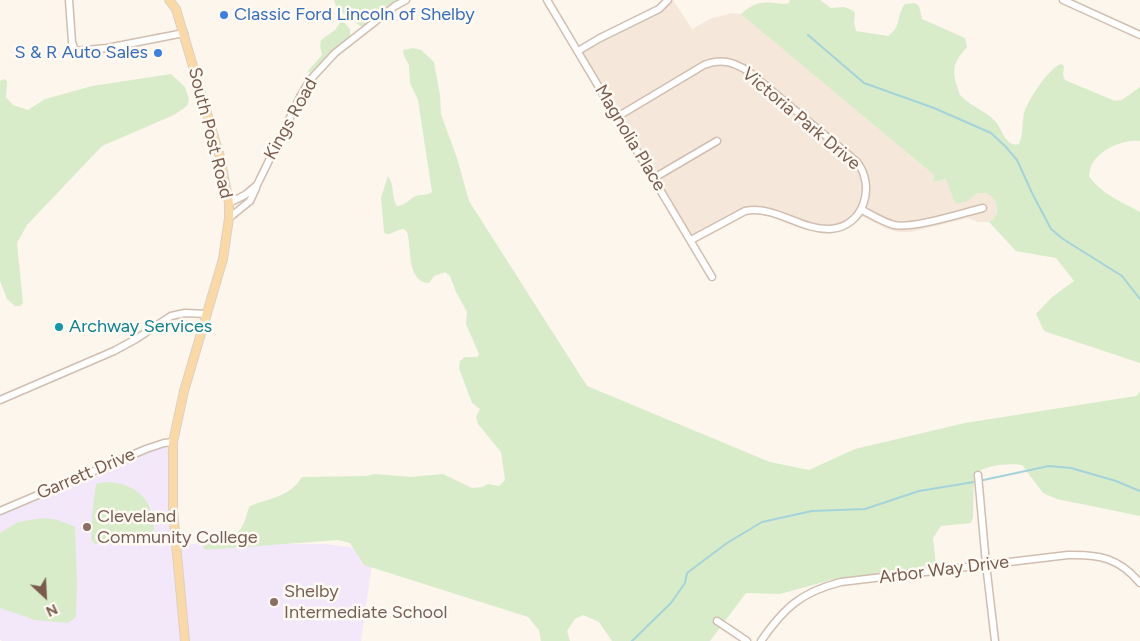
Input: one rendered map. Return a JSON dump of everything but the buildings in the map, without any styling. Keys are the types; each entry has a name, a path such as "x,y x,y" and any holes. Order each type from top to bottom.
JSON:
{"main road":[{"name":"South Post Road","path":"169,0 176,9 184,33 220,157 229,218 223,259 184,391 173,442 173,510 185,641"},
{"path":"176,9 178,0"}],"street":[{"path":"69,0 72,42 75,51 107,48 184,33"},
{"name":"Kings Road","path":"228,204 245,195 257,185 301,94 310,80 335,53 395,6 406,0"},
{"name":"Magnolia Place","path":"547,0 712,277"},
{"path":"578,52 600,38 659,9 668,0"},
{"path":"1063,0 1140,34"},
{"name":"Victoria Park Drive","path":"617,117 704,65 713,61 732,62 748,71 857,162 862,169 867,189 862,210"},
{"path":"654,178 717,141"},
{"path":"229,218 250,201 257,185"},
{"path":"690,240 745,210 753,209 765,210 825,229 842,226 862,210 900,226 983,208"},
{"path":"0,400 114,351 171,316 185,313 207,314"},
{"name":"Garrett Drive","path":"0,510 146,449 173,442"},
{"path":"978,475 995,641"},
{"name":"Arbor Way Drive","path":"761,641 775,622 794,602 810,592 841,582 1068,555 1098,556 1110,559 1122,566 1140,583"},
{"path":"718,622 747,641"}],"shaded area":[{"path":"668,0 673,0 692,29 712,18 732,13 741,14 749,19 934,175 933,182 946,179 968,200 980,193 989,194 994,198 997,205 996,217 989,222 978,222 968,218 911,232 899,232 887,229 863,217 855,217 833,229 753,209 691,240 578,51"},
{"name":"Cleveland Community College","path":"173,442 176,544 325,544 374,550 361,641 2,641 0,639 0,511 146,449"}],"green space":[{"path":"334,0 400,0 362,27 337,9"},
{"path":"790,0 820,0 831,8 844,7 855,13 856,31 888,36 895,29 905,4 915,3 919,6 922,19 965,38 967,47 957,60 954,69 960,94 969,103 992,118 1008,141 1015,144 1019,144 1020,141 1024,113 1029,101 1051,71 1061,64 1064,66 1063,75 1065,80 1115,101 1122,100 1140,87 1140,141 1120,143 1101,154 1092,164 1089,176 1106,193 1140,212 1140,363 1044,331 1036,314 1052,297 1074,281 1056,258 1016,251 989,222 994,219 997,209 991,196 986,193 980,193 967,201 955,203 946,179 933,182 934,175 741,14 757,4 785,4 789,3"},
{"path":"342,20 350,29 350,36 310,73 308,71 322,55 321,40 335,30"},
{"path":"413,48 421,50 434,62 440,95 441,114 457,158 469,201 587,386 770,462 809,470 855,449 965,423 1136,396 1140,392 1140,516 1057,499 1043,493 1022,465 1010,464 990,467 974,475 973,517 971,523 941,526 933,538 936,566 831,580 780,594 746,593 710,641 612,641 599,622 583,615 575,619 567,631 570,641 541,641 539,630 528,617 364,565 350,543 338,540 205,550 203,543 234,536 242,527 250,506 285,493 297,484 302,477 367,476 374,474 411,477 443,474 472,488 488,484 499,486 505,480 501,452 478,424 476,417 480,409 472,403 459,368 460,361 465,357 477,357 479,354 466,324 467,312 450,276 445,272 434,276 429,283 422,281 413,270 407,232 404,229 388,234 384,232 381,198 388,176 392,184 397,206 416,196 432,192 418,100 410,83 409,65 403,50"},
{"path":"171,74 185,87 189,99 187,106 174,115 102,146 27,225 17,243 23,303 20,306 15,306 7,299 0,281 0,81 4,79 7,81 6,97 13,105 28,110 45,99 92,86"},
{"path":"105,482 118,483 129,487 145,499 153,518 152,542 95,544 91,540 96,484"},
{"path":"43,518 58,520 75,527 76,617 68,623 35,620 0,608 0,533 18,522"}],"waterway":[{"path":"808,35 864,83 934,108 991,133 1017,160 1051,229 1063,239 1122,276 1140,299"},
{"path":"632,641 671,603 685,583 687,573 727,543 762,522 812,511 865,509 919,491 974,482 1049,466 1071,468 1116,481 1140,491"}],"place":[{"name":"Classic Ford Lincoln of Shelby","path":"224,15"},
{"name":"S & R Auto Sales","path":"158,53"},
{"name":"Archway Services","path":"59,327"},
{"name":"Cleveland Community College","path":"87,527"},
{"name":"Shelby Intermediate School","path":"274,602"}]}
